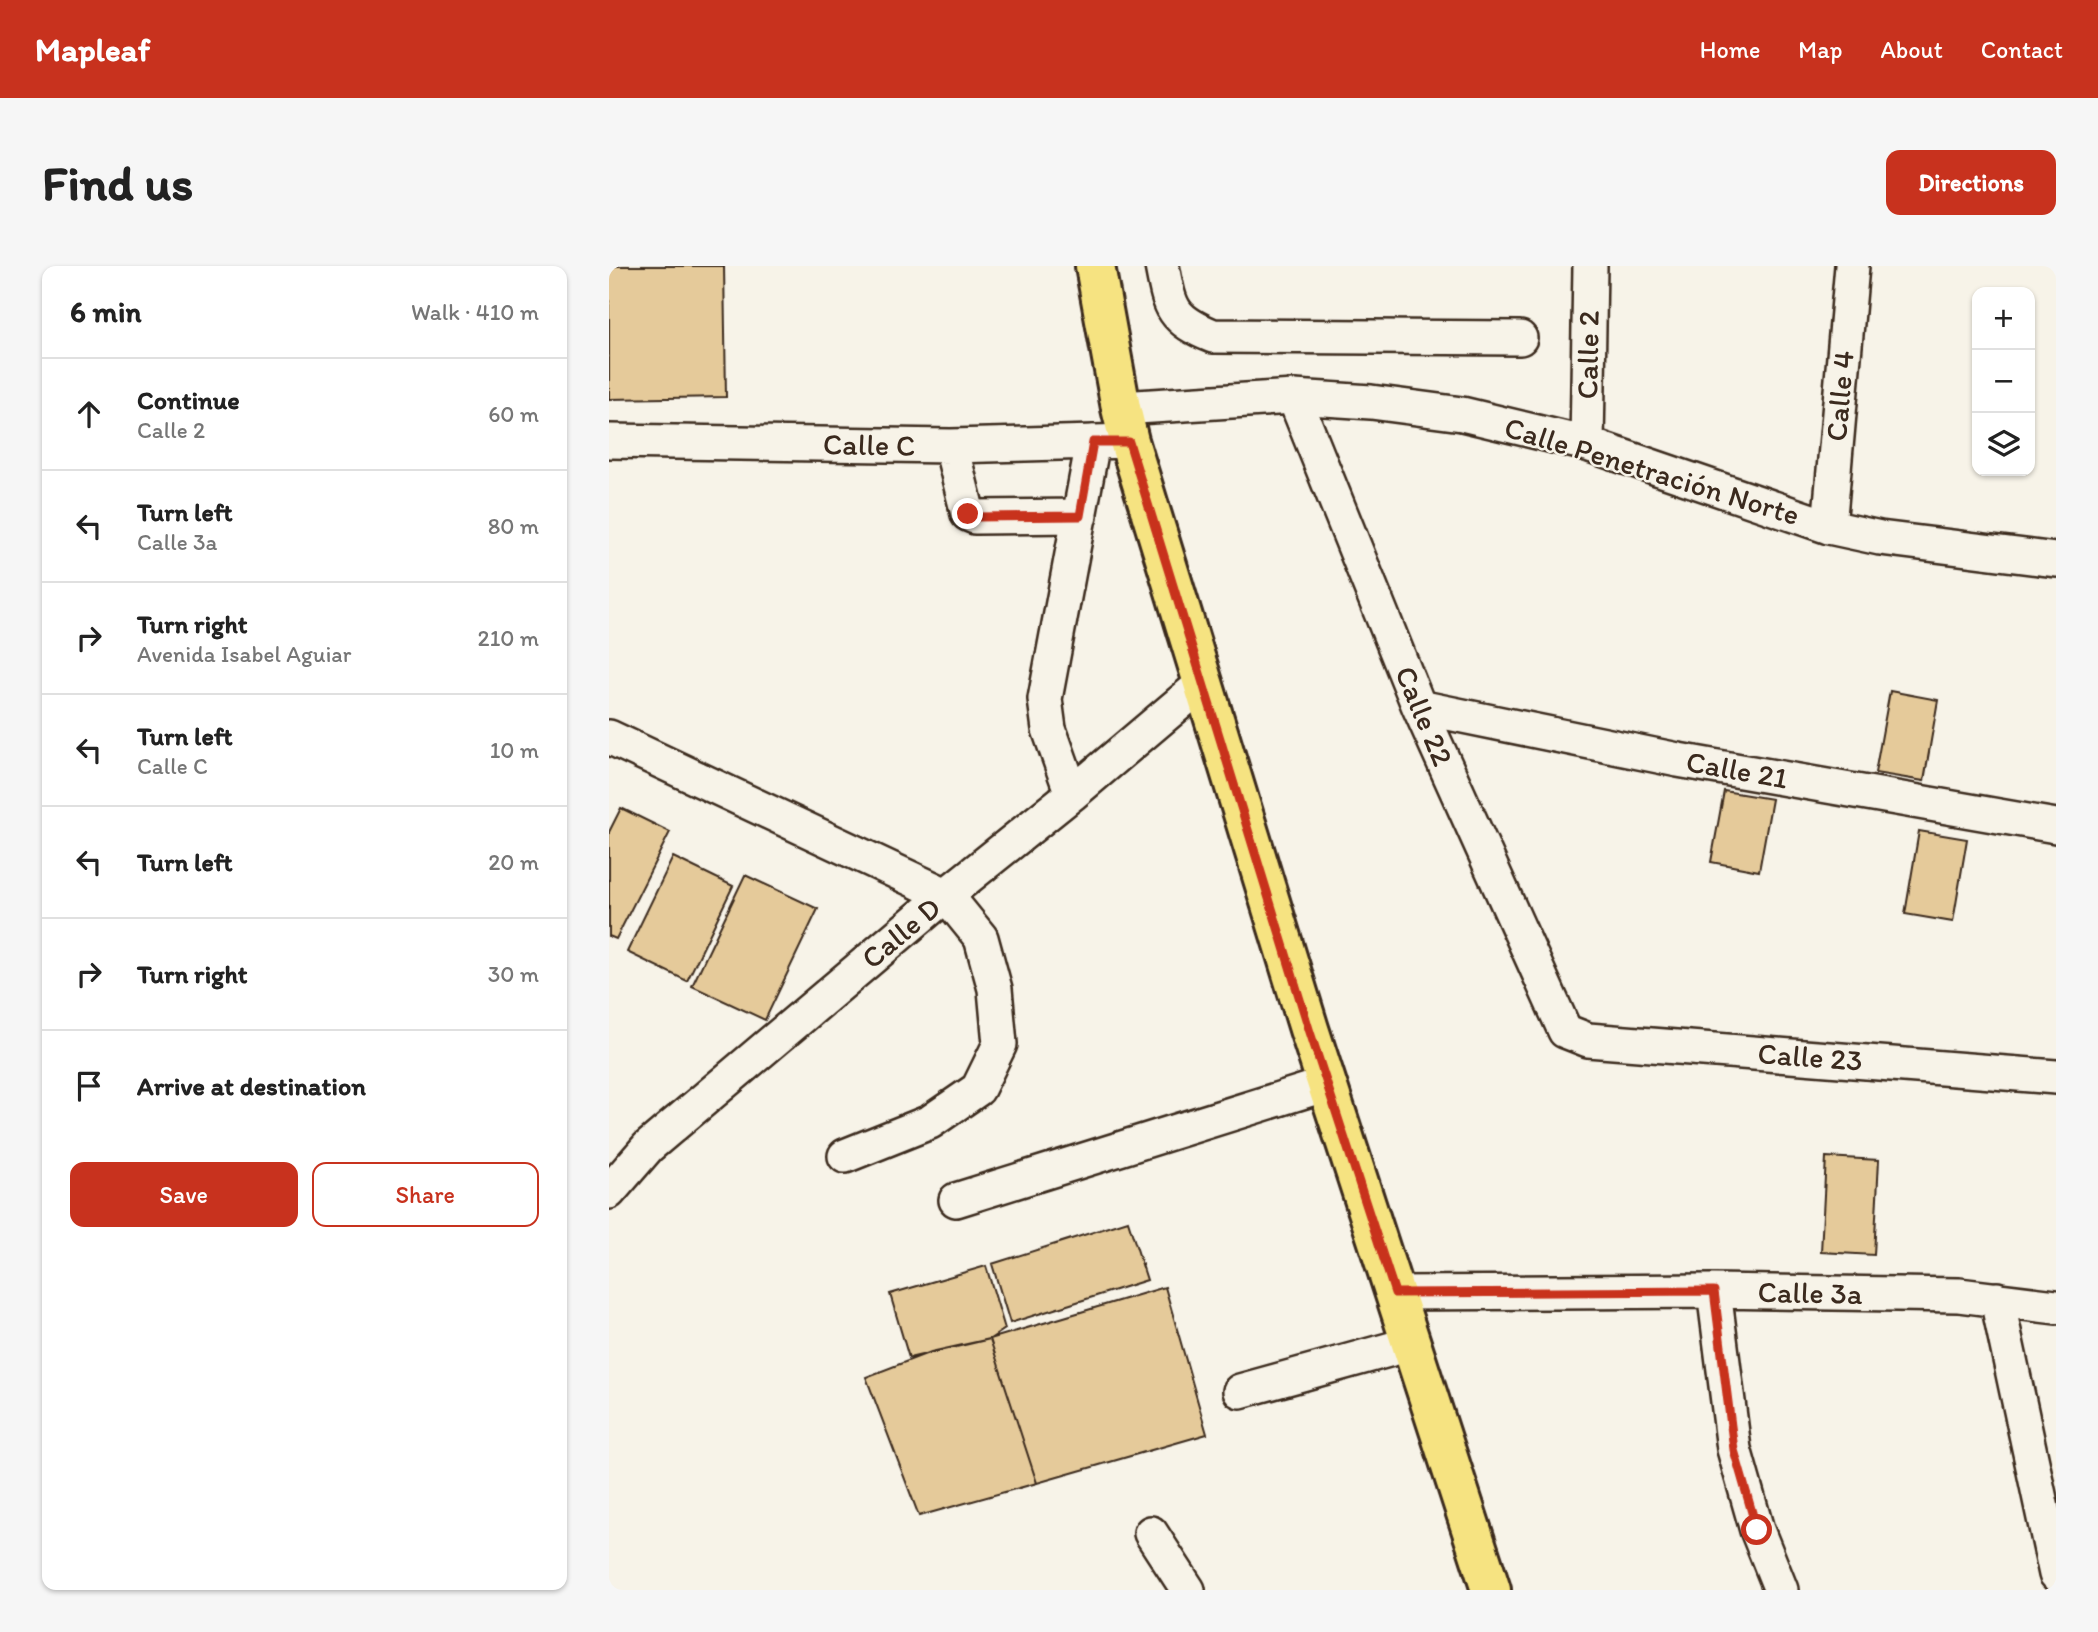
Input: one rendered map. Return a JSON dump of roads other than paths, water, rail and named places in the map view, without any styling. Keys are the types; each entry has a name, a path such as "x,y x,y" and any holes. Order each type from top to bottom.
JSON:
{"main road":[{"path":"1095,266 1114,431 1202,684 1490,1590"}],"street":[{"path":"1163,266 1169,302 1187,326 1213,336 1520,338"},
{"name":"Calle 2","path":"1587,444 1590,266"},
{"name":"Calle 4","path":"1829,527 1852,266"},
{"name":"Calle Penetración Norte","path":"1114,431 1294,397 1371,402 1462,414 1587,444 1829,527 1881,538 2056,560"},
{"name":"Calle 22","path":"1294,397 1419,707 1565,1031"},
{"name":"Calle C","path":"609,441 951,446 1114,431"},
{"path":"1072,794 1049,729 1045,699 1080,516 1114,431"},
{"path":"951,446 968,514 975,517 1080,516"},
{"name":"Calle D","path":"609,1192 648,1147 946,895 1072,794 1202,684"},
{"name":"Calle 21","path":"1419,707 1678,760 2056,826"},
{"path":"609,737 946,895 981,938 995,989 1000,1044 978,1089 930,1122 845,1156"},
{"name":"Calle 23","path":"1565,1031 1588,1040 2056,1077"},
{"path":"956,1200 1327,1084"},
{"path":"1714,1291 1734,1450 1757,1530 1781,1590"},
{"name":"Calle 3a","path":"1395,1293 1714,1291 1959,1295 2056,1307"},
{"path":"1997,1299 2056,1573"},
{"path":"1240,1391 1410,1344"},
{"path":"1151,1533 1188,1590"}]}
